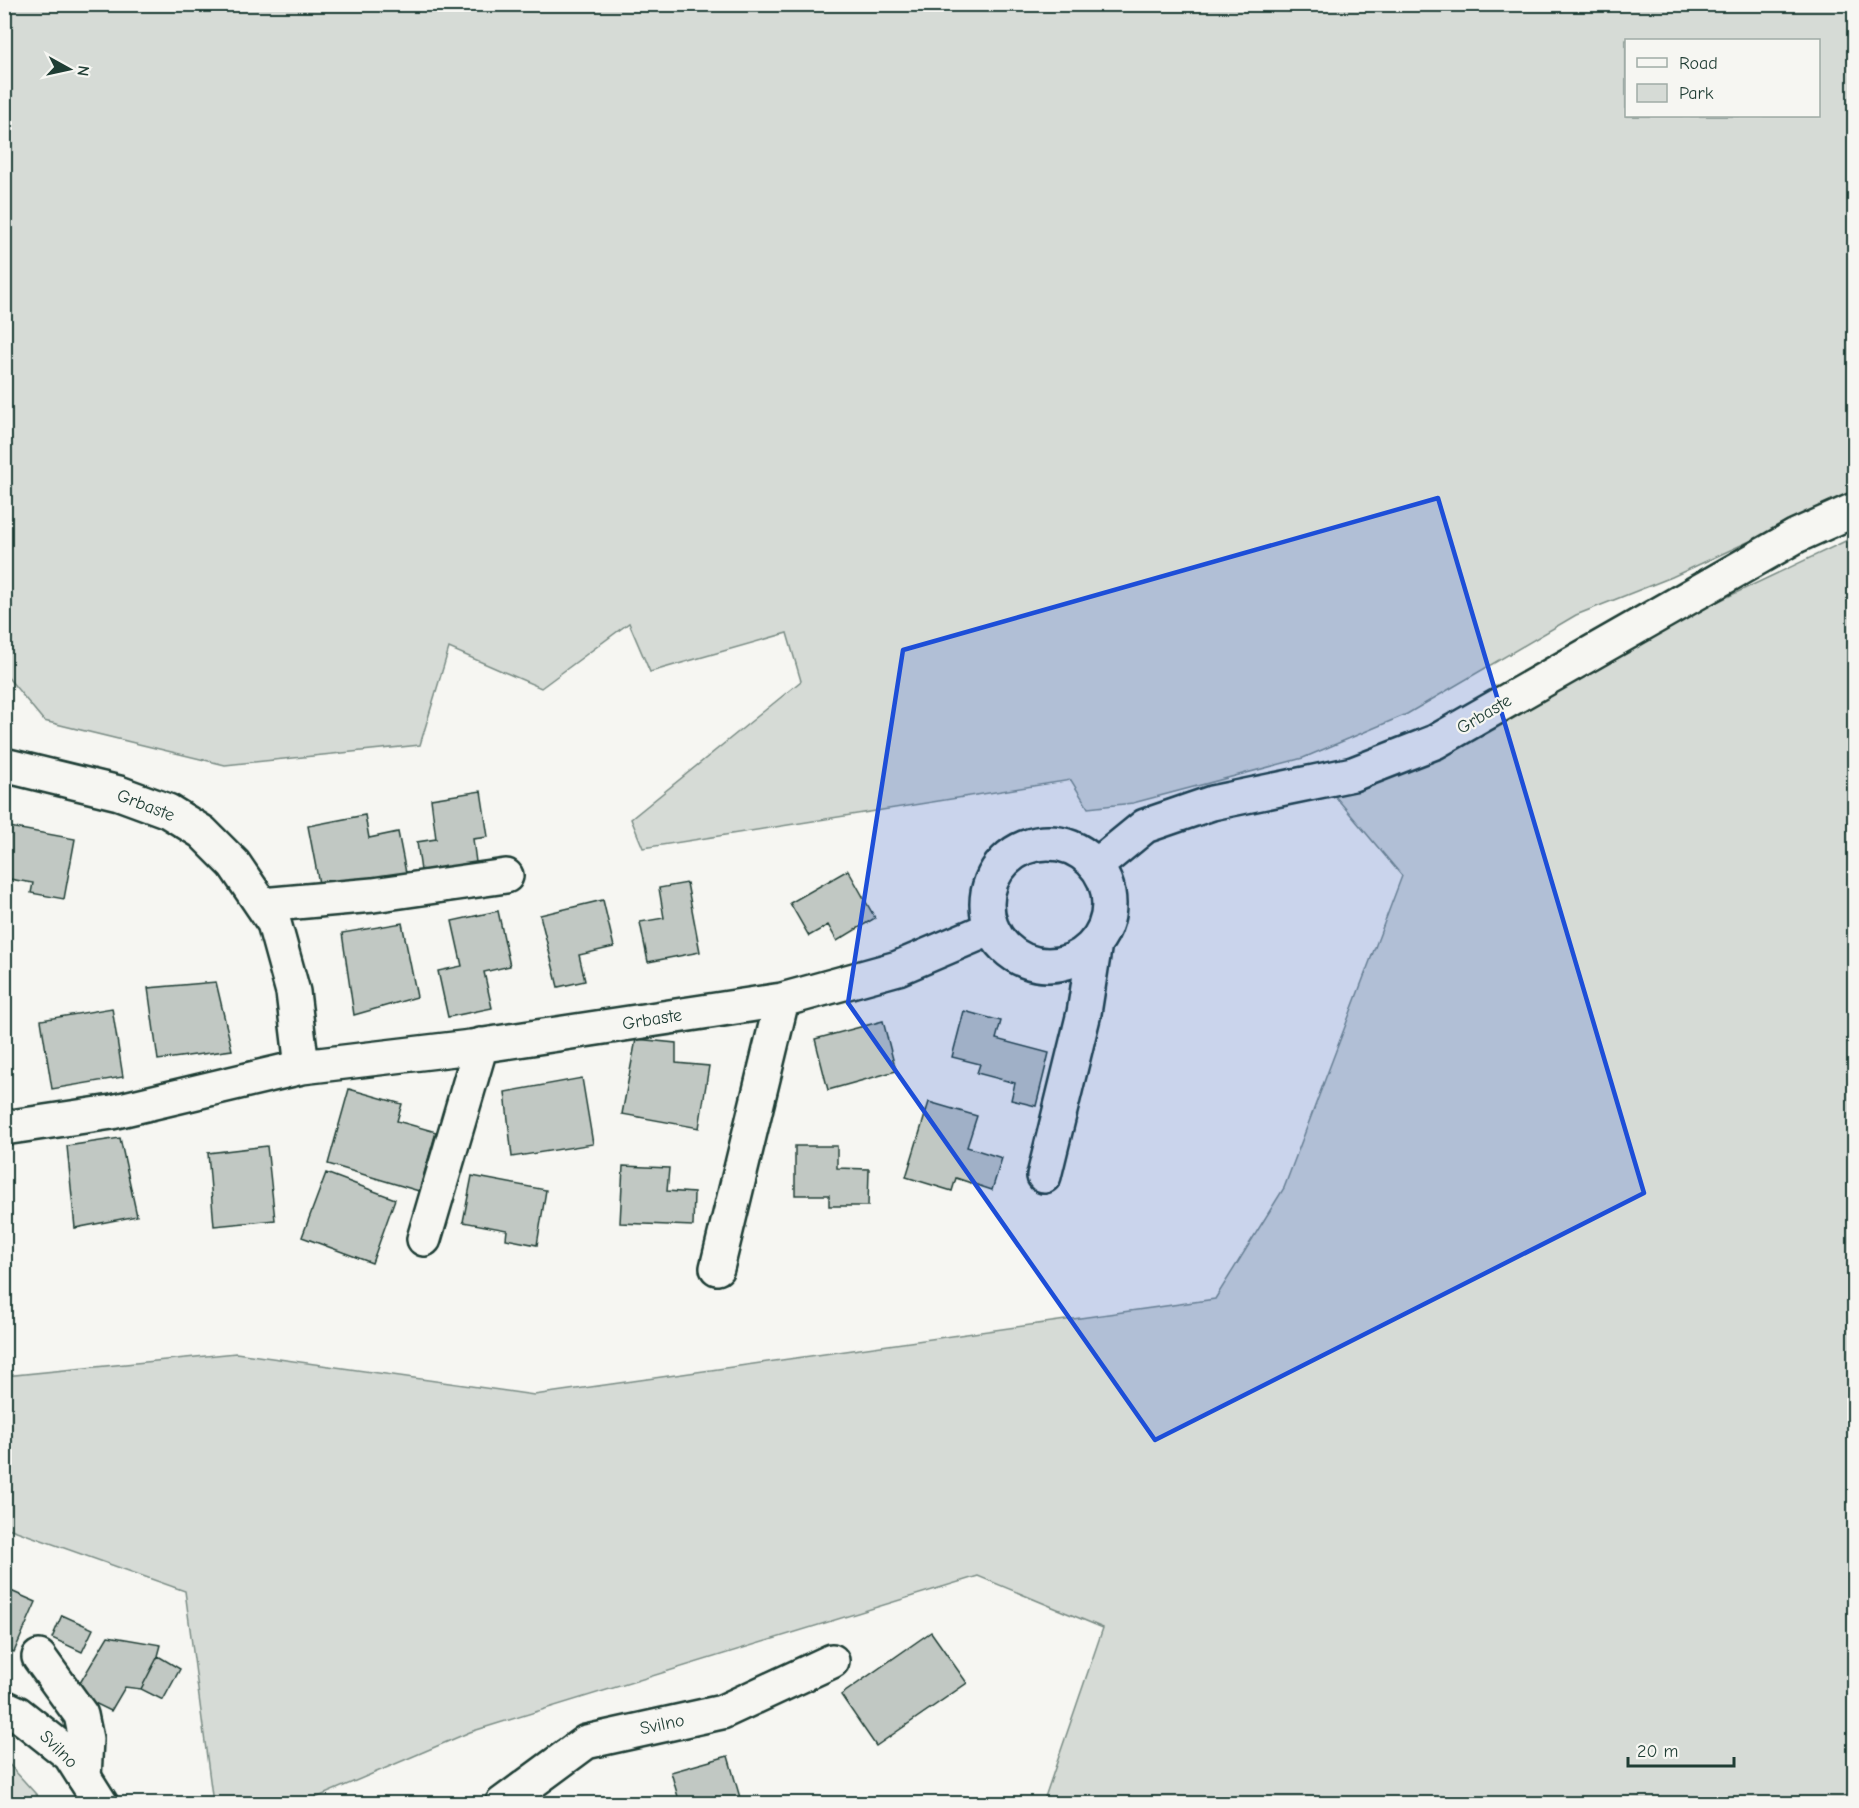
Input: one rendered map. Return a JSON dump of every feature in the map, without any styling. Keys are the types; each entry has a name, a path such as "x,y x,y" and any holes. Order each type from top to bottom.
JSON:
{"street":[{"name":"Grbaste","path":"1096,866 1145,826 1212,803 1353,774 1435,742 1796,536 1854,510"},
{"name":"Grbaste","path":"4,765 119,793 168,811 210,840 234,864 274,923 293,992 302,1067"},
{"path":"1044,843 1064,845 1081,853 1096,866 1106,884 1110,905 1106,925 1095,943 1080,957 1060,965 1039,965 1020,959 1003,946 992,928 987,909 988,890 996,872 1009,857 1026,847 1044,843"},
{"path":"262,905 373,895 506,876"},
{"name":"Grbaste","path":"4,1128 112,1112 302,1067 481,1045 782,1000 898,968 992,928"},
{"path":"1044,1176 1084,1013 1095,943"},
{"path":"717,1268 782,1000"},
{"path":"424,1239 481,1045"},
{"path":"39,1657 81,1715 93,1790"},
{"name":"Svilno","path":"502,1803 586,1742 722,1712 832,1661"},
{"name":"Svilno","path":"4,1707 17,1713 63,1749 93,1790"}],"highlighted area":[{"path":"1438,498 1644,1193 1155,1440 848,1003 903,650"}],"green space":[{"path":"4,5 1854,5 1854,493 1672,577 1576,615 1407,714 1303,758 1133,803 1088,808 1071,780 643,848 631,819 801,681 787,633 650,672 629,623 541,688 449,648 420,745 225,765 44,721 5,674"},
{"path":"1854,537 1854,1803 1043,1803 1103,1628 978,1576 470,1732 304,1803 213,1803 185,1591 5,1527 5,1376 236,1353 534,1395 1215,1299 1284,1188 1402,876 1335,796 1452,750 1687,616"},
{"path":"5,1760 44,1803 5,1803"}],"building":[{"path":"481,791 488,837 473,839 477,870 422,878 417,842 436,839 431,799"},
{"path":"365,815 369,838 398,832 406,873 320,889 308,826"},
{"path":"4,826 75,839 64,899 31,893 33,883 4,878"},
{"path":"848,870 875,918 837,941 828,925 809,936 790,903"},
{"path":"687,883 700,952 648,962 640,922 664,918 659,888"},
{"path":"603,900 614,947 579,955 585,981 558,987 540,915"},
{"path":"498,911 510,966 484,972 492,1008 448,1017 438,971 462,966 452,921"},
{"path":"402,923 417,997 354,1015 342,933"},
{"path":"216,982 232,1050 158,1060 148,988"},
{"path":"112,1008 123,1077 52,1089 41,1020"},
{"path":"964,1011 1001,1021 996,1039 1049,1053 1036,1106 1011,1100 1015,1083 977,1073 980,1064 952,1057"},
{"path":"883,1021 896,1071 828,1090 815,1039"},
{"path":"636,1039 676,1043 676,1063 709,1066 699,1128 622,1114"},
{"path":"582,1078 593,1144 512,1157 505,1092"},
{"path":"349,1089 402,1104 397,1121 436,1132 419,1191 328,1164"},
{"path":"929,1102 977,1116 967,1147 1002,1158 992,1190 956,1178 952,1191 906,1177"},
{"path":"120,1138 137,1216 75,1228 67,1146"},
{"path":"267,1146 275,1220 214,1226 208,1153"},
{"path":"795,1146 837,1146 837,1168 869,1169 868,1206 829,1206 829,1195 795,1195"},
{"path":"623,1166 669,1168 667,1191 694,1193 693,1226 620,1223"},
{"path":"326,1173 395,1199 372,1263 302,1237"},
{"path":"472,1176 546,1190 537,1245 506,1239 507,1230 463,1222"},
{"path":"4,1588 36,1602 14,1652 4,1647"},
{"path":"62,1615 93,1629 82,1652 52,1638"},
{"path":"931,1632 967,1683 876,1746 841,1695"},
{"path":"108,1636 161,1645 158,1656 141,1689 125,1687 111,1711 74,1693"},
{"path":"158,1656 180,1669 163,1700 141,1689"},
{"path":"728,1756 741,1801 680,1804 671,1772"}]}
